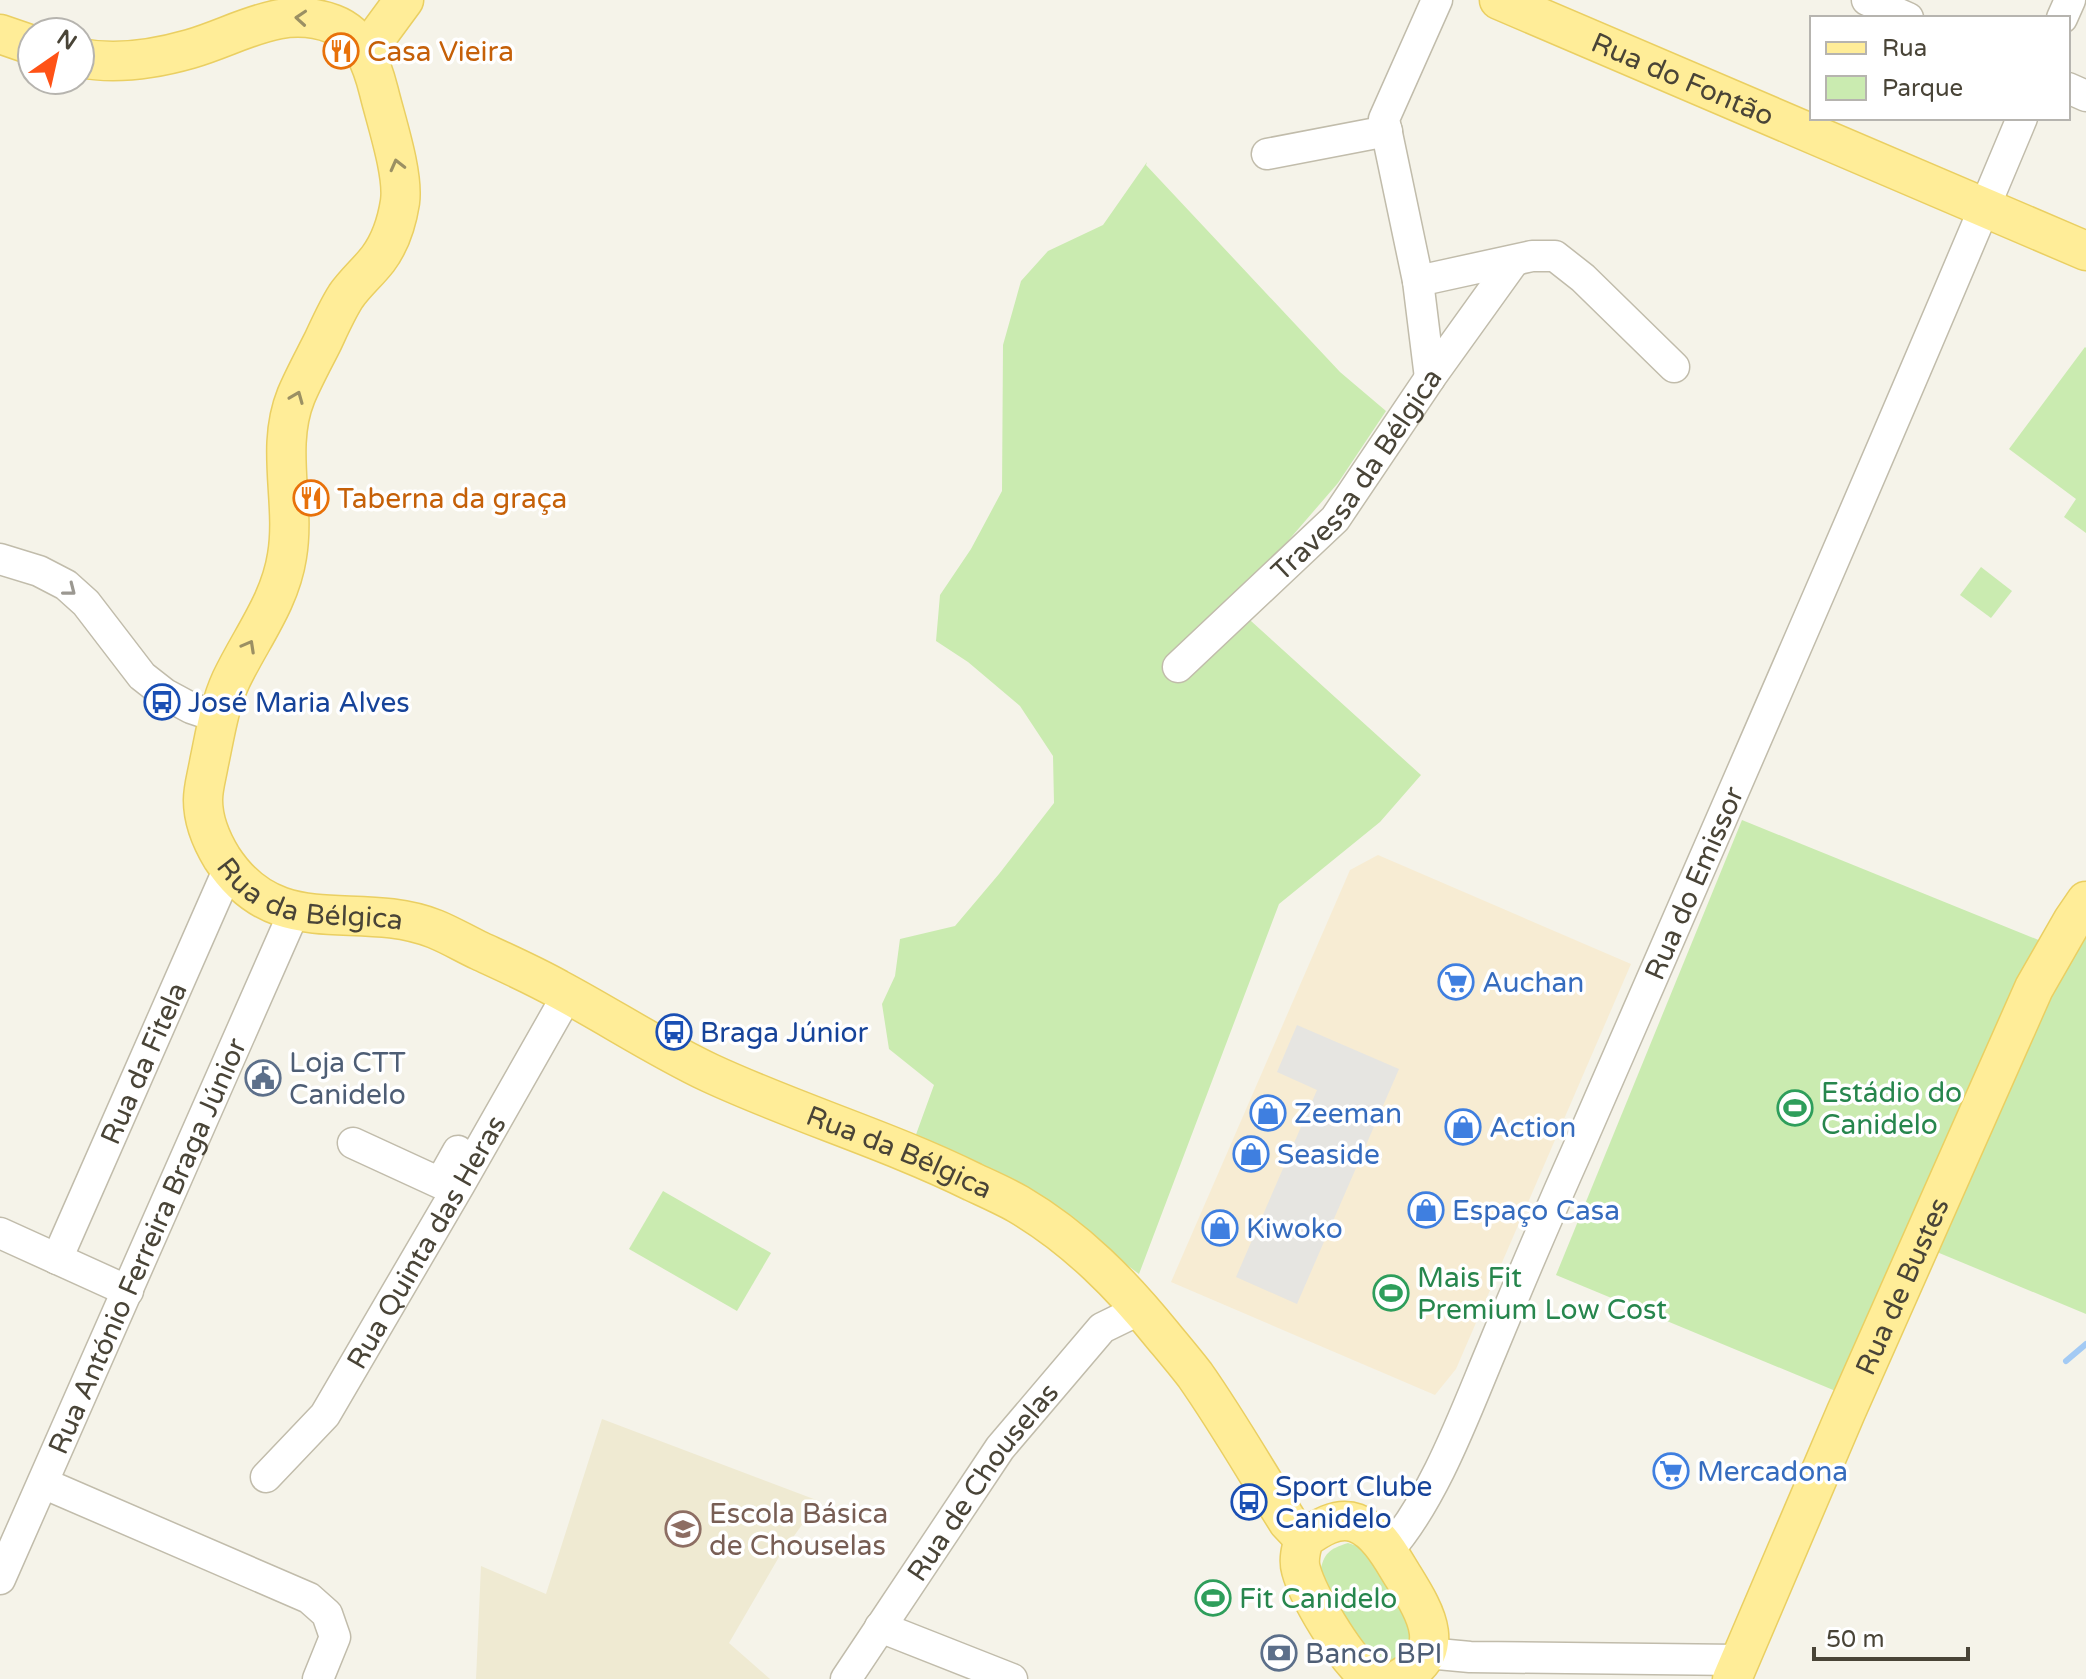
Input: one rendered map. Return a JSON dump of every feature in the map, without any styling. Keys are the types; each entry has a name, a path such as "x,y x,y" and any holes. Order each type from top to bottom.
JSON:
{"main road":[{"path":"365,53 404,0"},
{"name":"Rua do Fontão","path":"1499,0 1552,10 1984,208 2086,251"},
{"name":"Rua da Bélgica","path":"96,61 133,61 190,49 282,17 325,21 355,37 365,53 377,83 401,182 393,229 380,256 348,292 294,400 286,429 289,536 282,582 233,675 218,717 203,797 212,843 229,868 245,887 265,901 294,912 340,917 373,916 435,929 559,989 711,1073 926,1159 1014,1202 1051,1225 1098,1263 1194,1373 1288,1522 1304,1539"},
{"name":"Rua de Bustes","path":"1736,1670 1846,1412 2034,988 2086,901"},
{"path":"1376,1679 1365,1673 1343,1647 1310,1594 1300,1567 1304,1539 1326,1525 1354,1522 1370,1532 1388,1551 1424,1610 1430,1632 1427,1653 1413,1671 1399,1679"}],"street":[{"path":"1430,378 1418,281 1384,119 1437,0"},
{"path":"1867,0 1903,16"},
{"name":"Rua do Emissor","path":"1388,1551 1405,1531 1426,1494 1471,1399 1831,570 2021,120"},
{"path":"1267,154 1387,131"},
{"path":"1418,281 1532,256 1555,256 1583,278 1674,367"},
{"name":"Travessa da Bélgica","path":"1178,667 1335,519 1514,261"},
{"path":"0,559 39,571 66,585 86,603 142,676 165,694 191,708 218,717"},
{"name":"Rua da Fitela","path":"57,1259 229,868"},
{"name":"Rua António Ferreira Braga Júnior","path":"0,1579 294,912"},
{"name":"Rua Quinta das Heras","path":"353,1143 440,1183 559,989"},
{"name":"Rua Quinta das Heras","path":"266,1477 325,1415 460,1184 559,989"},
{"path":"0,1233 128,1291"},
{"name":"Rua de Chouselas","path":"846,1679 1000,1448 1102,1328 1141,1309"},
{"path":"43,1483 309,1598 327,1614 335,1637 318,1679"},
{"path":"880,1627 1012,1679"},
{"path":"1427,1653 1736,1670"}],"shaded area":[{"path":"1378,855 1631,964 1456,1369 1435,1395 1171,1282 1350,870"},
{"path":"1297,1025 1399,1069 1297,1304 1236,1277 1317,1090 1277,1072"},
{"name":"Escola Básica de Chouselas","path":"602,1419 819,1501 779,1557 729,1643 770,1679 476,1679 481,1566 546,1594"}],"green space":[{"path":"1147,162 1146,165 1340,372 1386,411 1338,483 1268,564 1230,602 1421,775 1380,822 1279,904 1139,1274 1071,1223 914,1140 934,1085 889,1049 882,1004 895,976 900,939 955,926 1054,803 1053,756 1020,706 968,662 936,641 940,595 971,549 1002,491 1003,345 1021,281 1048,251 1103,225"},
{"path":"2085,347 2086,533 2064,517 2076,499 2009,449"},
{"path":"1981,567 2012,591 1991,618 1960,595"},
{"name":"Estádio do Canidelo","path":"1742,820 2041,941 1838,1392 1556,1275"},
{"path":"2086,921 2086,1314 1932,1250"},
{"path":"663,1191 771,1253 737,1311 629,1249"},
{"path":"1348,1543 1360,1547 1369,1555 1410,1625 1409,1644 1399,1660 1379,1663 1368,1658 1320,1572 1328,1553"}],"waterway":[{"path":"2066,1361 2086,1344"}],"place":[{"name":"Casa Vieira","path":"341,51"},
{"name":"Taberna da graça","path":"311,498"},
{"name":"José Maria Alves","path":"162,702"},
{"name":"Auchan","path":"1456,982"},
{"name":"Braga Júnior","path":"674,1032"},
{"name":"Loja CTT Canidelo","path":"263,1078"},
{"name":"Estádio do Canidelo","path":"1795,1108"},
{"name":"Zeeman","path":"1268,1113"},
{"name":"Action","path":"1463,1127"},
{"name":"Seaside","path":"1251,1154"},
{"name":"Espaço Casa","path":"1426,1210"},
{"name":"Kiwoko","path":"1220,1228"},
{"name":"Mais Fit Premium Low Cost","path":"1391,1293"},
{"name":"Mercadona","path":"1671,1471"},
{"name":"Sport Clube Canidelo","path":"1249,1502"},
{"name":"Escola Básica de Chouselas","path":"683,1529"},
{"name":"Fit Canidelo","path":"1213,1598"},
{"name":"Banco BPI","path":"1279,1653"}]}
